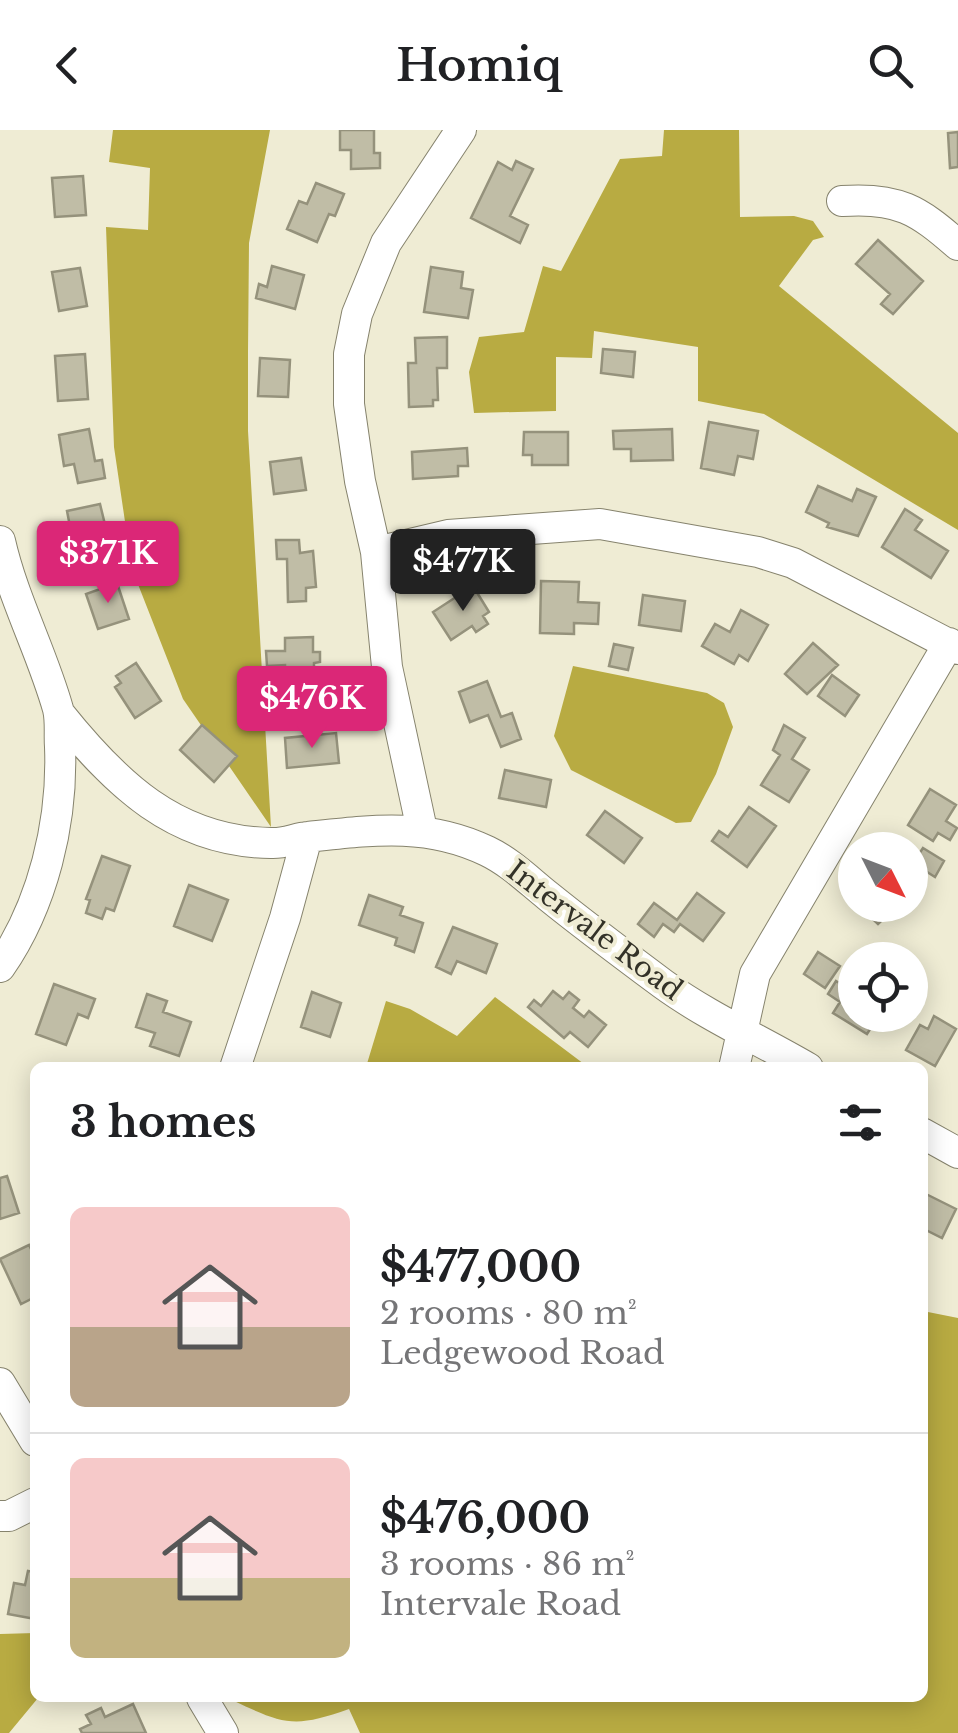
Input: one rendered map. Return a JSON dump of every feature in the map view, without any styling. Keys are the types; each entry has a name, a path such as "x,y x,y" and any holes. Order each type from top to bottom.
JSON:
{"street":[{"path":"422,830 386,667 376,552 360,482 349,404 349,354 357,314 386,243 461,130"},
{"path":"842,201 880,201 913,209 958,246"},
{"path":"376,552 448,536 600,524 758,552 793,563 953,646 755,974 735,1062"},
{"path":"0,968 31,910 46,868 62,781 59,713 1,554"},
{"name":"Intervale Road","path":"59,713 114,775 155,810 206,835 273,844 308,837 422,830 446,834 488,851 518,869 546,895 668,987 798,1062"},
{"path":"237,1062 308,837"},
{"path":"928,1136 958,1153"},
{"path":"0,1384 30,1433"},
{"path":"0,1516 30,1506"},
{"path":"204,1702 223,1733"}],"shaded area":[{"path":"113,130 270,130 249,243 248,431 271,827 183,699 132,569 114,447 106,227 148,230 150,168 109,162"},
{"path":"664,130 739,130 740,217 794,216 813,221 824,237 813,240 779,286 958,433 958,530 764,414 698,401 698,347 594,331 592,358 556,357 556,411 474,413 469,372 479,337 524,332 543,266 561,271 620,159 662,156"},
{"path":"573,666 707,693 724,703 733,727 716,774 691,822 676,823 571,770 554,736"},
{"path":"495,997 581,1062 368,1062 386,1001 410,1009 457,1036"},
{"path":"928,1312 958,1318 958,1733 360,1733 349,1709 302,1721 266,1715 236,1702 928,1702"},
{"path":"30,1633 30,1702 35,1702 9,1733 0,1733 0,1634"}],"building":[{"path":"340,130 374,130 374,153 380,153 380,168 351,169 351,150 340,150"},
{"path":"958,132 958,167 950,168 948,133"},
{"path":"516,161 533,169 510,216 528,225 520,243 471,218 498,162 512,170"},
{"path":"83,176 86,215 55,217 52,178"},
{"path":"316,183 344,194 335,216 329,214 317,242 287,229 299,201 307,204"},
{"path":"878,240 923,281 893,314 881,304 890,294 856,264"},
{"path":"272,266 304,275 295,309 256,298 259,284 267,287"},
{"path":"431,267 463,272 461,288 473,290 468,318 424,312"},
{"path":"80,268 87,306 59,311 52,272"},
{"path":"447,337 447,368 437,368 438,400 433,400 433,406 409,407 408,363 416,363 415,338"},
{"path":"603,349 635,352 633,377 601,373"},
{"path":"85,354 88,399 58,401 55,356"},
{"path":"260,358 290,360 288,397 258,396"},
{"path":"709,422 758,431 753,459 738,456 734,475 701,468"},
{"path":"89,429 95,461 102,460 105,478 78,483 74,464 64,466 59,435"},
{"path":"672,429 673,460 631,461 631,449 614,449 613,431"},
{"path":"524,432 568,432 568,465 532,465 532,455 523,455"},
{"path":"467,448 468,466 458,466 458,476 413,479 412,452"},
{"path":"301,458 306,490 274,494 270,462"},
{"path":"818,486 852,501 857,489 876,497 858,536 827,527 829,523 806,512"},
{"path":"100,504 108,537 100,539 101,546 83,550 82,540 73,542 67,511"},
{"path":"905,509 922,520 915,530 948,551 931,578 882,547"},
{"path":"276,540 299,540 300,553 313,551 316,587 306,588 306,601 288,602 287,559 277,559"},
{"path":"541,581 579,582 578,602 599,603 598,624 574,623 574,634 540,633"},
{"path":"117,583 129,619 98,629 86,594"},
{"path":"473,586 489,612 483,616 488,624 476,632 472,626 451,640 433,612"},
{"path":"643,595 685,601 681,631 639,625"},
{"path":"741,610 768,625 748,661 739,655 734,664 702,646 715,624 730,632"},
{"path":"313,637 313,652 320,652 314,674 305,674 305,691 285,692 285,665 267,666 266,651 285,651 285,638"},
{"path":"813,643 838,665 807,694 785,674"},
{"path":"614,644 633,648 628,670 609,666"},
{"path":"136,663 161,701 135,718 115,687 121,683 116,676"},
{"path":"832,675 859,695 845,716 818,696"},
{"path":"487,681 501,717 512,713 521,739 501,747 488,715 470,722 459,692"},
{"path":"202,725 237,756 214,782 180,750"},
{"path":"784,725 805,738 792,759 809,770 789,802 761,785 780,755 773,750"},
{"path":"336,733 339,763 287,768 285,738"},
{"path":"505,770 551,780 546,807 499,798"},
{"path":"930,789 956,805 946,821 957,828 950,840 938,833 933,841 928,832 908,825"},
{"path":"749,807 776,826 747,867 712,841 719,831 728,837"},
{"path":"605,811 642,838 624,863 587,835"},
{"path":"928,851 944,861 935,877 928,873"},
{"path":"102,856 130,866 114,911 106,908 102,919 86,913 90,900 86,899"},
{"path":"189,885 228,900 212,941 174,926"},
{"path":"697,893 724,913 703,941 680,924 674,932 663,924 654,937 638,924 654,903 677,920"},
{"path":"369,895 403,907 400,915 423,923 414,952 395,945 397,938 359,925"},
{"path":"453,927 497,944 486,973 457,961 451,974 436,967"},
{"path":"818,952 838,965 825,988 804,974"},
{"path":"836,981 838,982 838,1001 828,994"},
{"path":"54,984 95,999 88,1018 78,1014 66,1045 36,1034"},
{"path":"553,991 563,999 569,992 579,1000 573,1008 584,1017 589,1011 606,1025 588,1047 570,1032 564,1038 528,1007 534,1000 541,1006"},
{"path":"312,992 341,1003 330,1037 301,1027"},
{"path":"147,994 167,1001 163,1012 191,1022 179,1056 150,1046 155,1033 136,1027"},
{"path":"934,1016 956,1029 935,1066 906,1050 916,1032 928,1032"},
{"path":"7,1176 19,1213 0,1219 0,1178"},
{"path":"928,1195 956,1209 942,1238 928,1231"},
{"path":"29,1245 30,1300 21,1304 0,1259"},
{"path":"30,1571 30,1618 8,1614 14,1583 25,1585"},
{"path":"133,1704 146,1733 82,1733 80,1729 91,1724 86,1715 101,1708 105,1717"}]}
